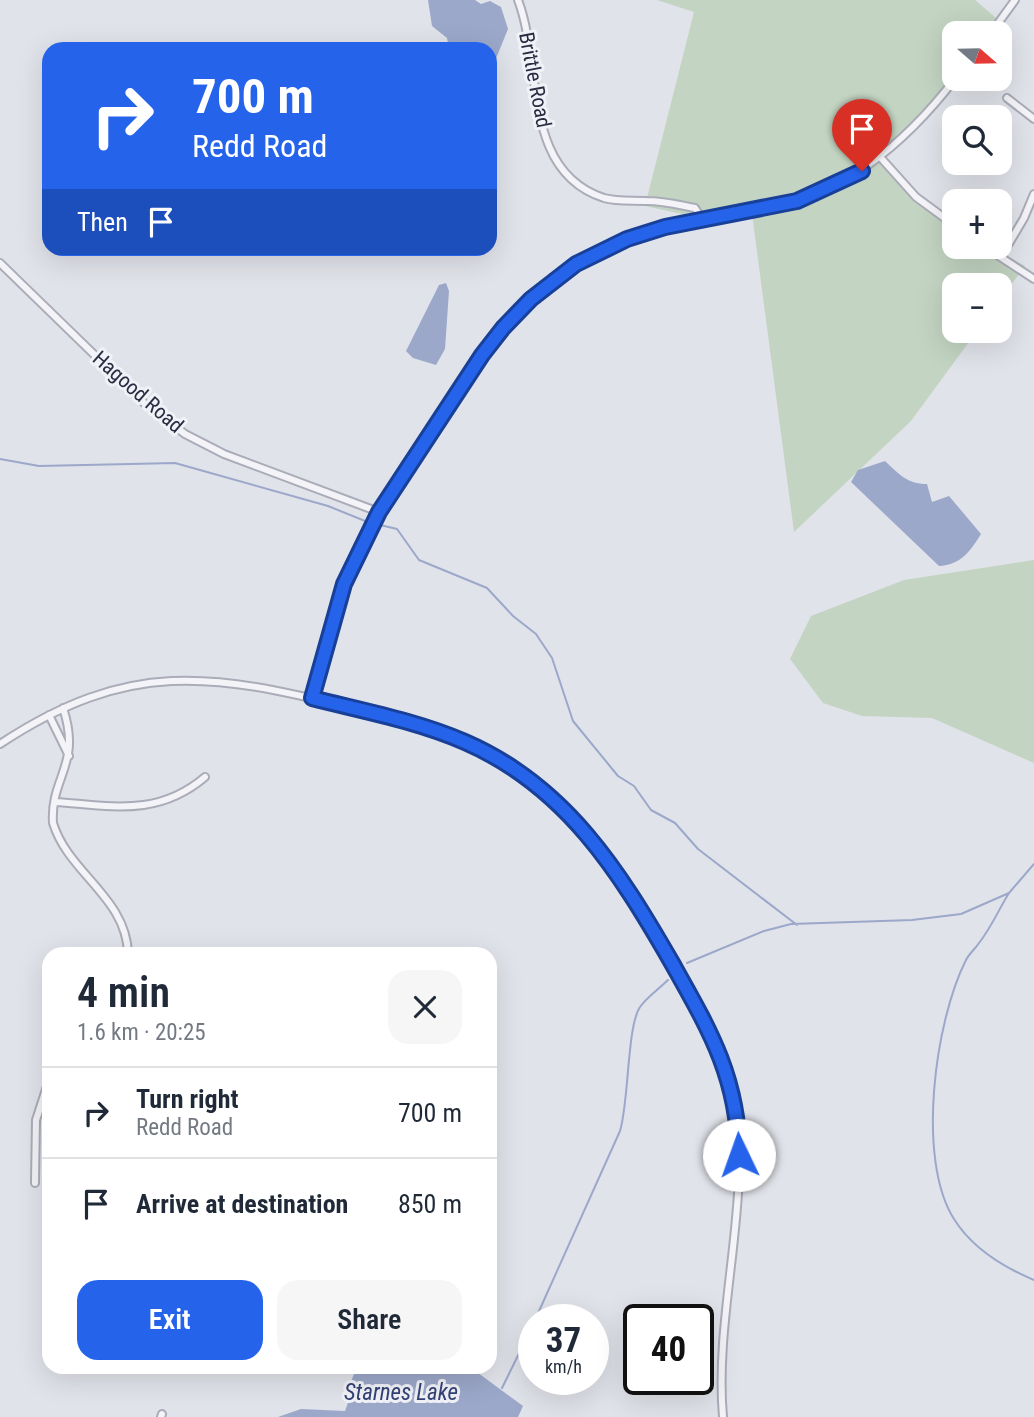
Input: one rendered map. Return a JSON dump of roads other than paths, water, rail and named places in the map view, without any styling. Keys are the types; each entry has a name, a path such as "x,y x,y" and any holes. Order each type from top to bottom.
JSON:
{"street":[{"name":"Brittle Road","path":"519,0 535,94 549,145 563,170 584,189 602,197 695,208 702,219"},
{"path":"999,21 1015,0"},
{"path":"312,698 344,584 379,512 482,355 531,299 563,273 601,251 665,227 759,211 797,201 842,182 881,158 925,116 945,91"},
{"path":"1007,97 1034,119"},
{"path":"881,158 916,197 942,216"},
{"path":"1012,238 1034,194"},
{"path":"1004,259 1034,279"},
{"name":"Hagood Road","path":"0,263 144,403 185,434 224,454 379,512"},
{"path":"0,744 63,708 123,688 184,680 229,681 404,721 464,742 520,773 554,798 585,830 612,864 705,1020 729,1076 739,1136 738,1174 720,1351 723,1417"},
{"path":"63,708 71,734 69,756 52,816 54,829 72,861 118,914 127,937 128,947"},
{"path":"49,715 69,756"},
{"path":"56,802 145,807 185,791 205,777"},
{"path":"35,1183 36,1120 42,1102"}],"water":[{"path":"428,0 475,0 481,4 490,1 501,7 508,29 497,56 497,42 448,42 447,38 432,26"},
{"path":"446,283 449,291 445,349 436,365 413,358 406,351 439,285"},
{"path":"885,461 909,480 927,484 932,502 949,496 981,534 959,560 939,566 851,482 858,470"},
{"name":"Starnes Lake","path":"354,1374 480,1374 523,1406 518,1417 278,1417 301,1409 345,1411 350,1397 349,1386"}],"waterway":[{"path":"0,459 39,466 175,463 328,506 370,523"},
{"path":"376,524 397,529 419,560 487,588 513,616 536,634 552,658 573,721 618,776 634,786 651,810 675,823 698,849 797,925"},
{"path":"687,963 764,931 791,924 912,920 961,914 1009,893 1034,864"},
{"path":"1009,893 987,931 967,958 946,1018 934,1090 935,1162 942,1193 961,1229 989,1256 1034,1280"},
{"path":"542,1304 620,1131 636,1017 643,1003 668,980"},
{"path":"502,1388 518,1356"}]}
